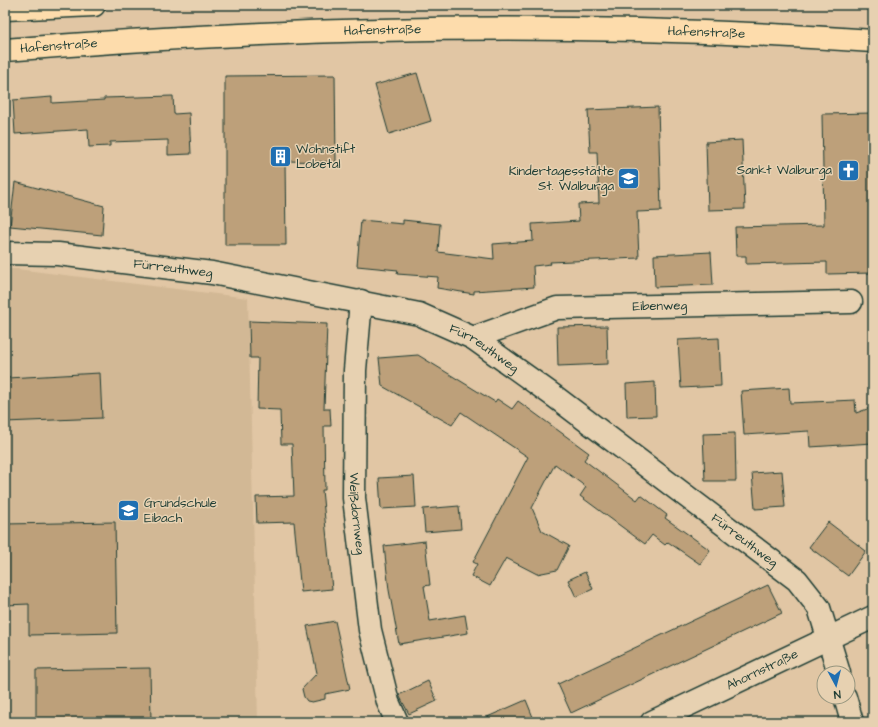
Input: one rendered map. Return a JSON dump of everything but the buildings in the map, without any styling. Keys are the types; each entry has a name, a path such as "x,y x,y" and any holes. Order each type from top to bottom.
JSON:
{"main road":[{"path":"5,10 94,5"},
{"name":"Hafenstraße","path":"761,34 873,25"},
{"name":"Hafenstraße","path":"5,50 203,37 409,30 567,28 761,34 873,41"}],"street":[{"name":"Fürreuthweg","path":"5,253 58,254 212,273 361,301 419,314 473,338 554,396 797,580 819,608 829,637 836,665"},
{"name":"Weißdornweg","path":"361,301 355,370 354,498 370,630 388,702 397,722"},
{"name":"Eibenweg","path":"473,338 556,308 850,302"},
{"name":"Ahornstraße","path":"652,722 873,617"},
{"path":"847,705 852,722"}],"shaded area":[{"name":"Grundschule Eibach","path":"5,269 17,269 248,298 258,722 5,722"}],"place":[{"name":"Wohnstift Lobetal","path":"280,156"},
{"name":"Sankt Walburga","path":"848,170"},
{"name":"Kindertagesstätte St. Walburga","path":"629,178"},
{"name":"Grundschule Eibach","path":"129,510"}]}
